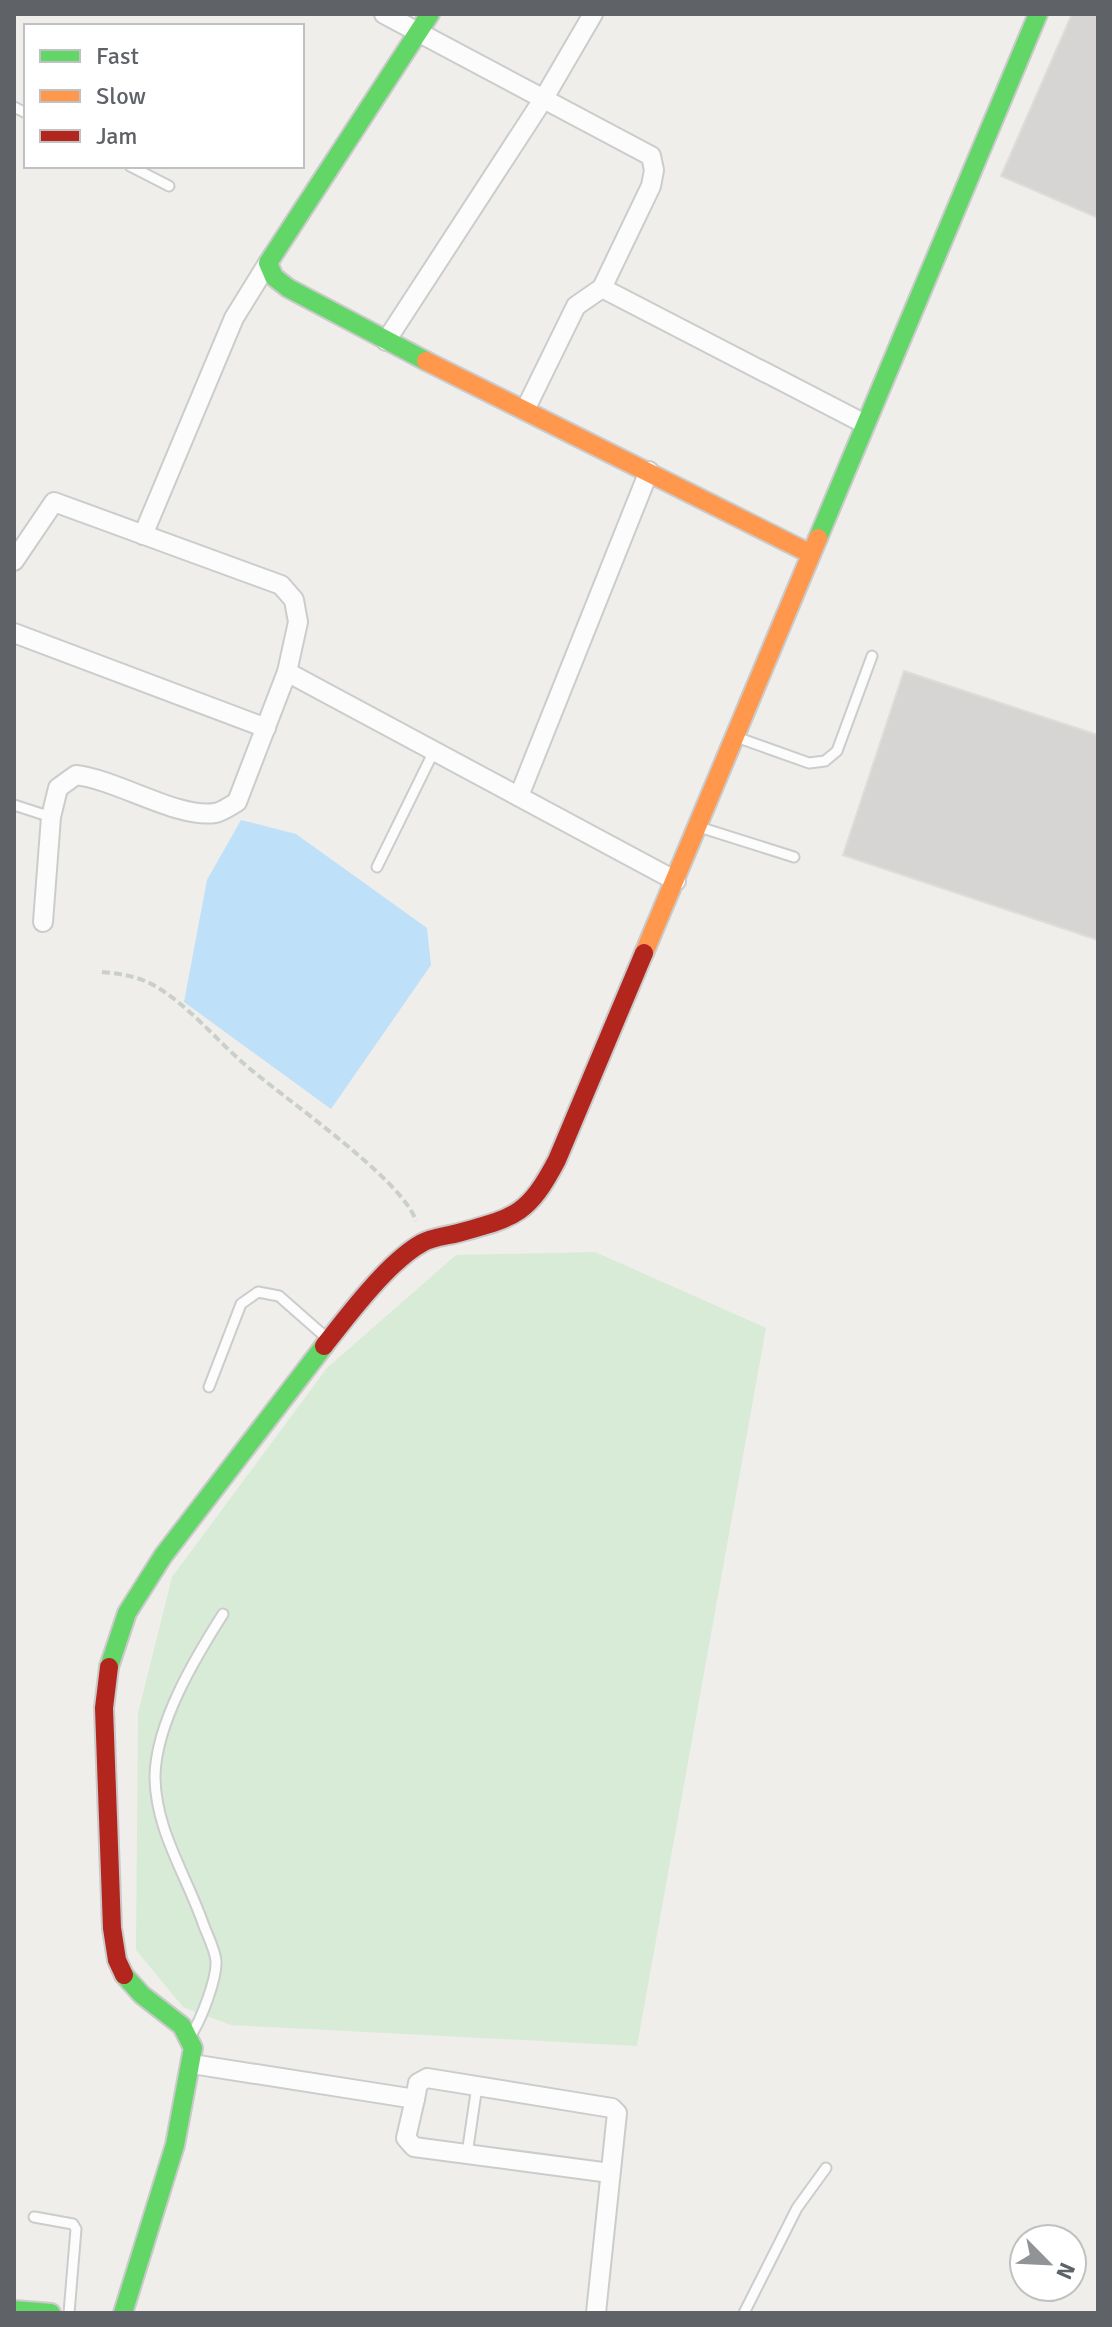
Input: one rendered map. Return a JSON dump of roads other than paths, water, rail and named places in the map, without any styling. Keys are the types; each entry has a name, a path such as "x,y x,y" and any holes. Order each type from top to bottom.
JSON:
{"street":[{"path":"384,14 651,156 654,170 651,186 602,288 576,306 525,410"},
{"path":"143,535 234,318 430,14"},
{"path":"386,341 544,98 593,14"},
{"path":"123,2313 175,2145 193,2048 191,2035 174,2017 125,1978 117,1957 112,1928 104,1708 110,1657 127,1613 163,1556 329,1340 391,1267 423,1242 501,1221 523,1210 543,1187 699,827 1038,14"},
{"path":"268,263 274,277 288,288 386,341 811,554"},
{"path":"602,288 865,424"},
{"path":"519,796 649,471"},
{"path":"14,561 54,502 281,585 294,600 298,622 287,672 237,802 218,813 192,814 97,778 76,775 58,788 51,817 43,922"},
{"path":"14,633 266,728"},
{"path":"287,672 676,881"},
{"path":"192,2064 415,2099"},
{"path":"596,2313 617,2113 612,2108 427,2078 418,2083 406,2138 414,2147 610,2173"},
{"path":"14,2310 51,2313"}],"lane":[{"path":"134,168 169,186"},
{"path":"736,737 809,763 825,761 837,751 872,656"},
{"path":"377,867 434,751"},
{"path":"14,805 51,817"},
{"path":"699,827 794,857"},
{"path":"209,1387 241,1304 258,1292 279,1296 329,1340"},
{"path":"191,2035 203,2017 216,1961 198,1909 166,1837 155,1774 175,1700 223,1614"},
{"path":"467,2154 477,2086"},
{"path":"744,2313 797,2208 826,2168"},
{"path":"34,2217 73,2224 76,2229 69,2313"}],"water":[{"path":"241,820 296,834 427,928 431,965 331,1109 184,1002 207,880"}]}
